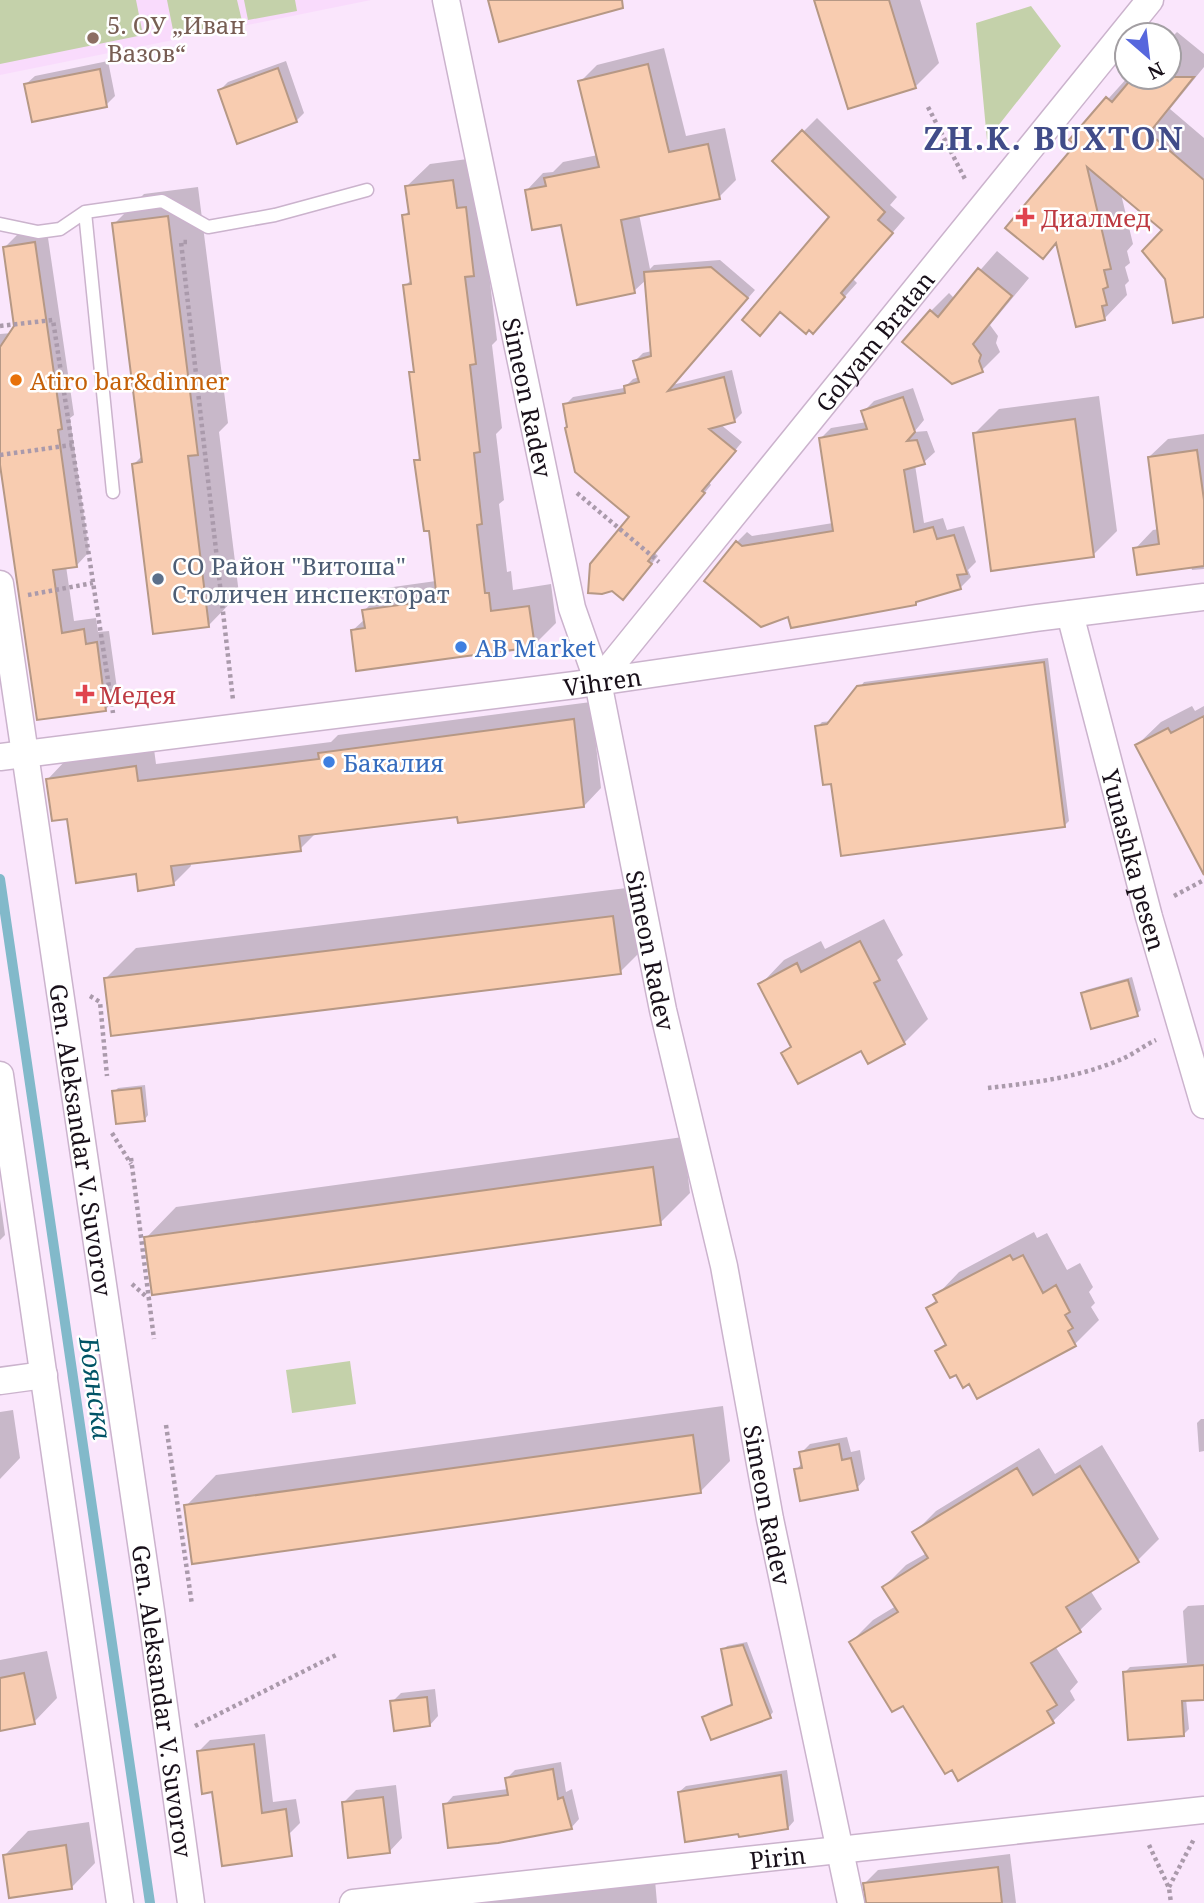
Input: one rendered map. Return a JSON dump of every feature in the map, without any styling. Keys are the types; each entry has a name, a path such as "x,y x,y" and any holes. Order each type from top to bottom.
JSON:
{"street":[{"name":"Simeon Radev","path":"446,0 572,608 598,682 663,1010 724,1266 769,1519 851,1903"},
{"name":"Golyam Bratan","path":"598,682 1150,0"},
{"name":"Gen. Aleksandar V. Suvorov","path":"1,592 13,755 168,1729 191,1903"},
{"name":"Vihren","path":"13,755 598,682 1204,597"},
{"name":"Yunashka pesen","path":"1070,614 1149,917 1204,1105"},
{"path":"0,1075 120,1903"},
{"path":"0,1381 44,1375"},
{"name":"Pirin","path":"352,1903 1136,1817 1201,1820"}],"lane":[{"path":"0,224 38,232 60,229 85,212 162,201 208,227 275,215 368,190"},
{"path":"85,212 113,492"}],"path":[{"path":"929,107 963,176"},
{"path":"181,242 236,728"},
{"path":"0,326 53,320 117,742"},
{"path":"0,455 72,445"},
{"path":"580,495 652,556"},
{"path":"1,592 93,583"},
{"path":"100,1002 107,1076"},
{"path":"988,1088 1035,1082 1092,1070 1119,1060 1182,1028"},
{"path":"131,1158 154,1339"},
{"path":"166,1425 192,1605"},
{"path":"168,1729 197,1726 338,1654"},
{"path":"1136,1817 1169,1888 1171,1903"},
{"path":"1169,1888 1201,1820"}],"shaded area":[{"name":"5. ОУ „Иван Вазов“","path":"0,0 371,0 0,75"}],"green space":[{"path":"0,0 136,0 143,35 0,64"},
{"path":"167,0 237,0 242,21 174,35"},
{"path":"244,0 295,0 297,11 248,20"},
{"path":"1031,6 1061,46 987,140 976,23"},
{"path":"350,1361 356,1404 292,1413 286,1370"}],"building":[{"path":"488,0 622,0 623,8 499,42"},
{"path":"814,0 889,0 916,88 848,109"},
{"path":"648,64 669,152 708,144 720,199 621,220 635,293 577,305 561,225 532,230 525,190 546,186 544,178 599,167 578,81"},
{"path":"278,68 297,122 237,144 218,90"},
{"path":"100,69 107,107 32,122 24,84"},
{"path":"1183,77 1194,77 1183,91"},
{"path":"1121,91 1183,91 1149,133 1204,180 1204,317 1173,323 1165,279 1142,251 1162,230 1087,167 1111,269 1104,270 1108,287 1103,289 1107,305 1102,306 1105,320 1076,327 1056,243 1043,259 1005,228 1075,145 1069,140 1106,97 1112,102"},
{"path":"802,130 885,212 878,220 893,233 841,293 845,297 813,334 809,330 806,334 780,312 760,336 742,320 829,217 772,161"},
{"path":"453,180 457,208 466,207 474,276 465,277 476,364 470,365 480,452 474,453 482,524 477,525 485,593 489,593 491,611 529,606 535,647 356,671 351,630 365,628 362,610 437,600 429,531 424,531 414,460 420,460 409,372 414,372 403,285 411,284 402,215 409,214 405,186"},
{"path":"168,216 198,455 188,456 209,627 153,634 132,464 142,462 112,223"},
{"path":"35,242 62,429 58,430 77,567 53,570 62,633 84,629 86,644 97,642 106,711 37,720 0,465 0,347 14,326 3,247"},
{"path":"711,267 748,298 668,391 724,377 735,422 709,429 736,451 648,561 652,564 623,600 612,591 602,594 588,593 590,564 629,517 575,472 565,428 563,404 625,393 624,386 639,382 633,361 651,356 644,272"},
{"path":"978,268 1012,296 973,344 981,355 979,361 983,372 952,384 902,342 930,310 938,317"},
{"path":"903,397 915,432 907,441 917,440 925,464 904,470 914,532 933,527 937,539 954,535 967,574 957,575 961,589 916,602 916,605 791,628 788,617 761,627 704,581 736,541 742,546 833,531 819,438 867,429 861,411"},
{"path":"1075,419 1094,557 991,571 973,433"},
{"path":"1197,450 1204,500 1204,566 1137,575 1133,548 1159,544 1148,457"},
{"path":"1044,662 1065,827 841,856 831,784 823,785 815,726 827,724 857,686"},
{"path":"1204,716 1204,875 1135,745 1168,728 1171,733"},
{"path":"574,719 584,807 458,823 457,817 299,836 301,851 171,866 174,885 138,891 136,874 76,883 67,819 52,821 46,779 136,766 138,781 319,759 318,753"},
{"path":"613,916 621,974 111,1036 104,978"},
{"path":"860,941 880,980 874,983 905,1044 868,1064 861,1051 798,1084 781,1053 791,1047 758,984 797,963 801,972"},
{"path":"1128,980 1138,1016 1091,1029 1081,993"},
{"path":"141,1088 145,1121 116,1124 112,1091"},
{"path":"653,1167 661,1225 152,1295 144,1237"},
{"path":"1010,1255 1013,1260 1023,1255 1043,1293 1056,1285 1070,1312 1065,1315 1073,1328 1068,1331 1076,1346 977,1399 969,1384 963,1388 956,1375 950,1378 935,1351 946,1345 926,1308 937,1302 933,1295"},
{"path":"693,1435 701,1493 192,1564 184,1505"},
{"path":"839,1444 842,1460 851,1458 858,1490 800,1501 794,1469 802,1468 799,1452"},
{"path":"1080,1466 1139,1562 1066,1607 1081,1632 1031,1663 1057,1705 1047,1711 1054,1723 958,1781 952,1770 945,1774 903,1706 892,1712 849,1642 898,1612 882,1587 928,1558 912,1532 1017,1468 1033,1495"},
{"path":"743,1645 771,1718 711,1740 702,1717 732,1705 721,1649"},
{"path":"1204,1665 1204,1700 1182,1701 1184,1736 1128,1740 1123,1672"},
{"path":"24,1673 35,1724 0,1731 0,1678"},
{"path":"427,1697 430,1726 394,1731 390,1701"},
{"path":"254,1744 262,1813 286,1809 292,1856 222,1866 212,1792 202,1794 197,1751"},
{"path":"553,1769 558,1799 563,1797 572,1829 498,1843 448,1848 443,1804 508,1795 505,1778"},
{"path":"781,1775 788,1829 685,1842 678,1792"},
{"path":"383,1797 390,1853 348,1858 342,1802"},
{"path":"66,1845 72,1889 9,1898 3,1855"},
{"path":"998,1867 1002,1903 866,1903 863,1883"}],"waterway":[{"name":"Боянска","path":"0,879 150,1903"}],"place":[{"name":"5. ОУ „Иван Вазов“","path":"93,38"},
{"name":"Диалмед","path":"1025,217"},
{"name":"Atiro bar&dinner","path":"16,380"},
{"name":"СО Район \"Витоша\" Столичен инспекторат","path":"158,579"},
{"name":"AB Market","path":"461,647"},
{"name":"Медея","path":"85,694"},
{"name":"Бакалия","path":"329,762"}],"district":[{"name":"ZH.K. BUXTON","path":"1054,137"}]}
